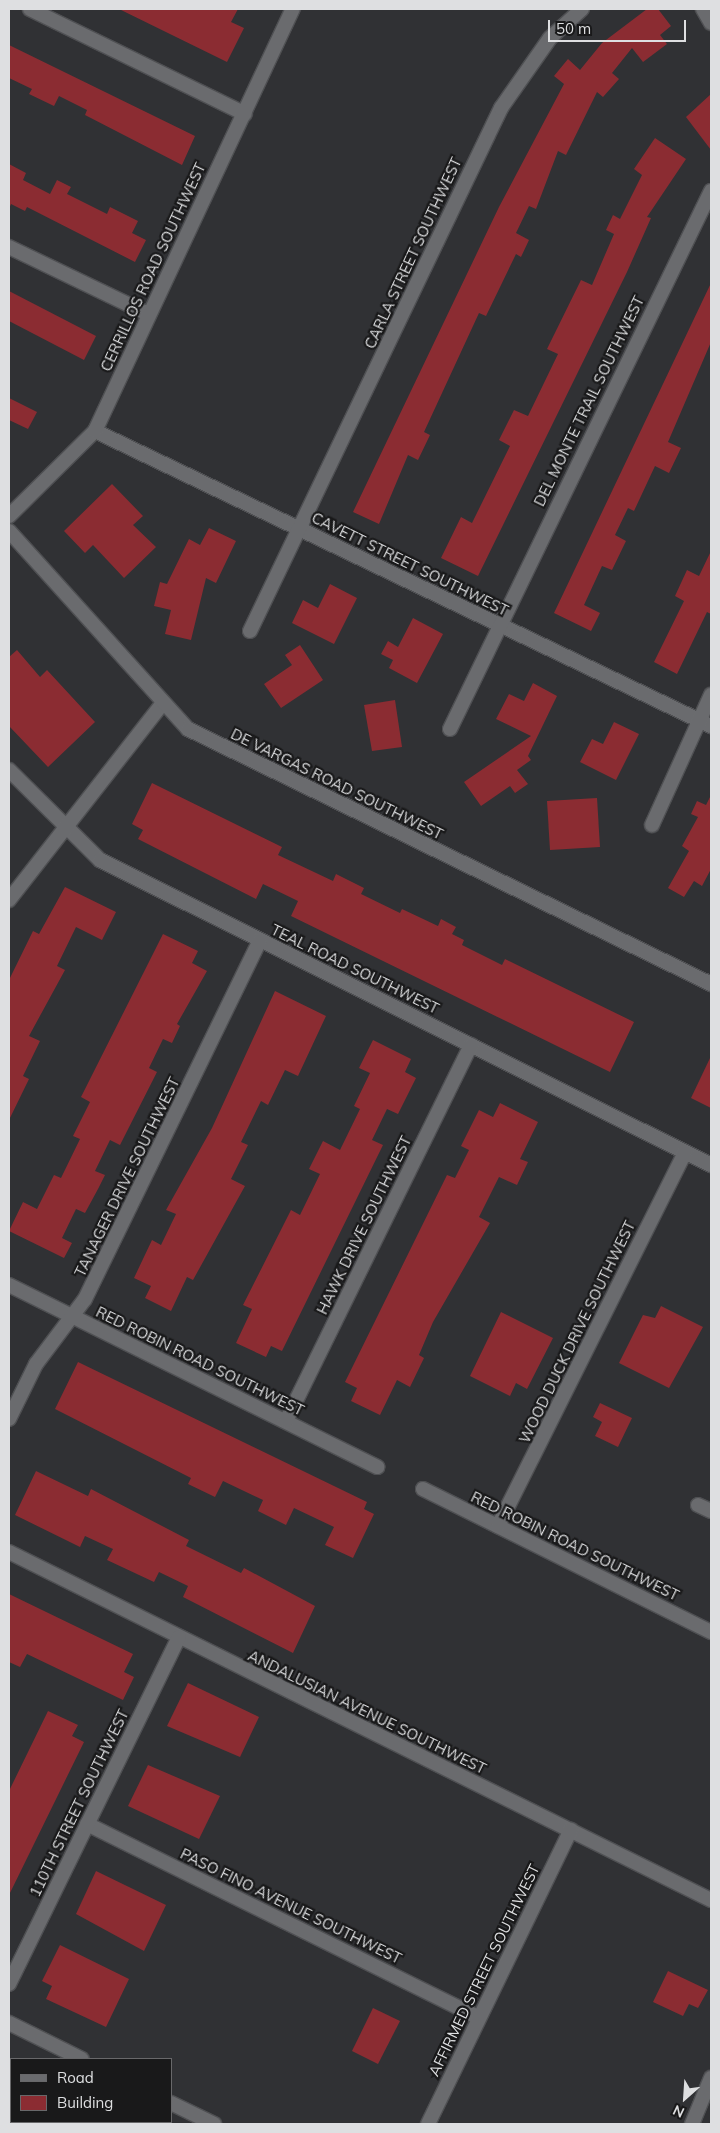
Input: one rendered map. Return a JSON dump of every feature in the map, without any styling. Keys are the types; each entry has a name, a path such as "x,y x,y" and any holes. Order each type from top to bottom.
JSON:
{"street":[{"path":"30,9 245,114"},
{"name":"CERRILLOS ROAD SOUTHWEST","path":"9,516 94,431 293,9"},
{"name":"CARLA STREET SOUTHWEST","path":"250,631 501,108 545,44 582,9"},
{"path":"703,9 711,23"},
{"name":"DEL MONTE TRAIL SOUTHWEST","path":"450,729 711,191"},
{"path":"9,247 148,314"},
{"name":"CAVETT STREET SOUTHWEST","path":"94,431 705,723"},
{"name":"DE VARGAS ROAD SOUTHWEST","path":"9,531 188,729 711,984"},
{"path":"652,825 705,723 711,695"},
{"path":"9,900 163,703"},
{"name":"TEAL ROAD SOUTHWEST","path":"9,770 64,828 100,860 711,1165"},
{"name":"TANAGER DRIVE SOUTHWEST","path":"9,1418 36,1364 74,1317 260,940"},
{"name":"HAWK DRIVE SOUTHWEST","path":"286,1421 471,1044"},
{"name":"WOOD DUCK DRIVE SOUTHWEST","path":"498,1526 685,1152"},
{"name":"RED ROBIN ROAD SOUTHWEST","path":"9,1285 377,1467"},
{"name":"RED ROBIN ROAD SOUTHWEST","path":"423,1489 711,1632"},
{"path":"698,1505 711,1511"},
{"name":"ANDALUSIAN AVENUE SOUTHWEST","path":"9,1552 711,1900"},
{"name":"110TH STREET SOUTHWEST","path":"9,1984 179,1637"},
{"name":"PASO FINO AVENUE SOUTHWEST","path":"87,1824 479,2018"},
{"name":"AFFIRMED STREET SOUTHWEST","path":"428,2124 570,1830"},
{"path":"9,2023 80,2058"},
{"path":"692,2124 711,2078"},
{"path":"172,2103 214,2124"}],"building":[{"path":"119,9 238,9 231,22 244,28 227,62"},
{"path":"647,9 658,9 671,26 660,35 667,44 643,62 632,48 612,73 619,79 603,97 597,92 566,155 558,151 536,209 529,206 516,233 529,240 521,257 516,254 486,316 479,313 424,432 430,435 418,460 408,455 379,524 353,512 499,207 564,84 554,76 568,59 580,70 602,43"},
{"path":"9,45 195,136 182,165 85,115 87,110 59,96 54,106 29,94 32,89 9,78"},
{"path":"711,94 711,150 686,117"},
{"path":"655,138 686,159 647,217 651,218 627,272 478,576 441,558 461,517 472,523 510,446 499,440 514,410 528,416 558,354 547,349 581,280 592,285 614,234 606,230 613,215 620,219 642,175 634,169"},
{"path":"9,164 26,173 23,180 50,194 57,180 71,187 67,194 107,214 110,207 138,221 132,233 146,240 135,262 27,207 25,211 11,204 9,209"},
{"path":"711,283 711,342 668,442 681,448 669,473 655,466 634,511 628,508 615,535 626,541 612,570 602,566 584,605 600,613 591,631 554,613"},
{"path":"9,291 96,336 84,360 9,321"},
{"path":"9,398 37,412 28,429 9,420"},
{"path":"112,484 143,516 133,525 156,547 124,578 93,545 85,553 64,531"},
{"path":"209,528 236,541 216,583 206,578 191,640 165,634 171,610 154,606 160,582 167,584 189,539 200,545"},
{"path":"711,551 711,614 707,612 677,674 654,662 684,601 675,596 687,570 699,576"},
{"path":"330,584 357,598 334,644 292,623 303,600 318,608"},
{"path":"413,618 443,634 417,683 389,668 393,660 381,654 388,641 398,647"},
{"path":"300,645 323,680 281,708 264,684 292,665 285,655"},
{"path":"17,650 40,677 47,670 95,722 48,767 9,726 9,657"},
{"path":"533,683 557,696 528,756 531,760 517,770 528,784 515,793 510,786 481,806 464,782 531,736 496,719 509,694 524,701"},
{"path":"395,700 402,747 372,751 364,705"},
{"path":"614,722 639,734 616,780 580,762 592,739 603,744"},
{"path":"152,783 282,847 278,855 333,881 336,874 364,888 361,894 400,913 402,909 438,926 441,919 456,927 452,934 464,940 462,945 502,965 505,959 634,1022 610,1072 291,916 298,901 263,884 256,899 138,839 143,830 132,824"},
{"path":"711,795 711,869 702,886 694,881 684,897 668,888 689,851 682,846 698,817 691,814 697,801 706,805"},
{"path":"597,798 600,847 550,850 547,801"},
{"path":"65,887 116,912 102,940 76,927 57,966 65,970 29,1036 40,1041 23,1076 29,1079 9,1120 9,980 33,931 39,934"},
{"path":"163,934 198,951 192,963 207,971 177,1024 180,1026 172,1043 163,1039 149,1068 157,1072 120,1145 110,1140 95,1171 105,1175 85,1213 76,1209 62,1238 72,1243 64,1258 9,1231 23,1202 37,1209 54,1175 61,1178 80,1139 73,1136 90,1102 81,1097"},
{"path":"275,991 326,1016 298,1076 285,1070 268,1105 261,1101 241,1142 248,1145 231,1179 245,1186 193,1280 187,1277 171,1311 145,1298 151,1286 134,1278 152,1240 161,1245 176,1214 166,1210 212,1128"},
{"path":"373,1040 411,1059 405,1072 416,1078 398,1114 387,1109 372,1140 383,1145 282,1351 271,1346 266,1357 236,1343 252,1309 243,1305 291,1210 300,1215 320,1174 309,1169 323,1141 340,1150 360,1109 354,1106 370,1073 359,1068"},
{"path":"711,1056 711,1108 691,1098"},
{"path":"500,1103 538,1122 520,1159 528,1162 517,1185 499,1177 479,1217 490,1223 433,1322 419,1355 424,1358 410,1387 397,1380 380,1415 351,1401 357,1388 345,1382 447,1175 455,1178 469,1150 461,1146 479,1110 493,1117"},
{"path":"661,1306 703,1327 669,1388 619,1363 643,1315 655,1318"},
{"path":"501,1312 553,1338 527,1389 516,1383 510,1396 470,1376"},
{"path":"78,1362 367,1502 364,1509 374,1514 353,1558 325,1545 334,1527 294,1508 286,1525 258,1511 263,1500 223,1481 215,1497 188,1484 191,1478 55,1409"},
{"path":"600,1403 632,1418 618,1447 595,1436 602,1422 593,1417"},
{"path":"36,1471 88,1496 91,1489 189,1540 186,1546 241,1573 244,1568 315,1606 293,1653 183,1597 188,1586 159,1572 154,1582 107,1560 113,1549 85,1536 80,1547 15,1515"},
{"path":"9,1594 133,1654 124,1672 134,1677 123,1700 27,1654 20,1667 9,1662"},
{"path":"188,1683 259,1717 240,1757 167,1726"},
{"path":"48,1711 78,1725 72,1736 84,1742 9,1895 9,1791"},
{"path":"148,1765 220,1796 199,1839 128,1806"},
{"path":"96,1871 166,1905 144,1951 76,1914"},
{"path":"60,1945 129,1979 106,2027 46,1999 52,1986 42,1981"},
{"path":"668,1971 708,1990 698,2008 689,2004 683,2016 653,2002"},
{"path":"373,2008 400,2021 378,2064 352,2051"}]}
